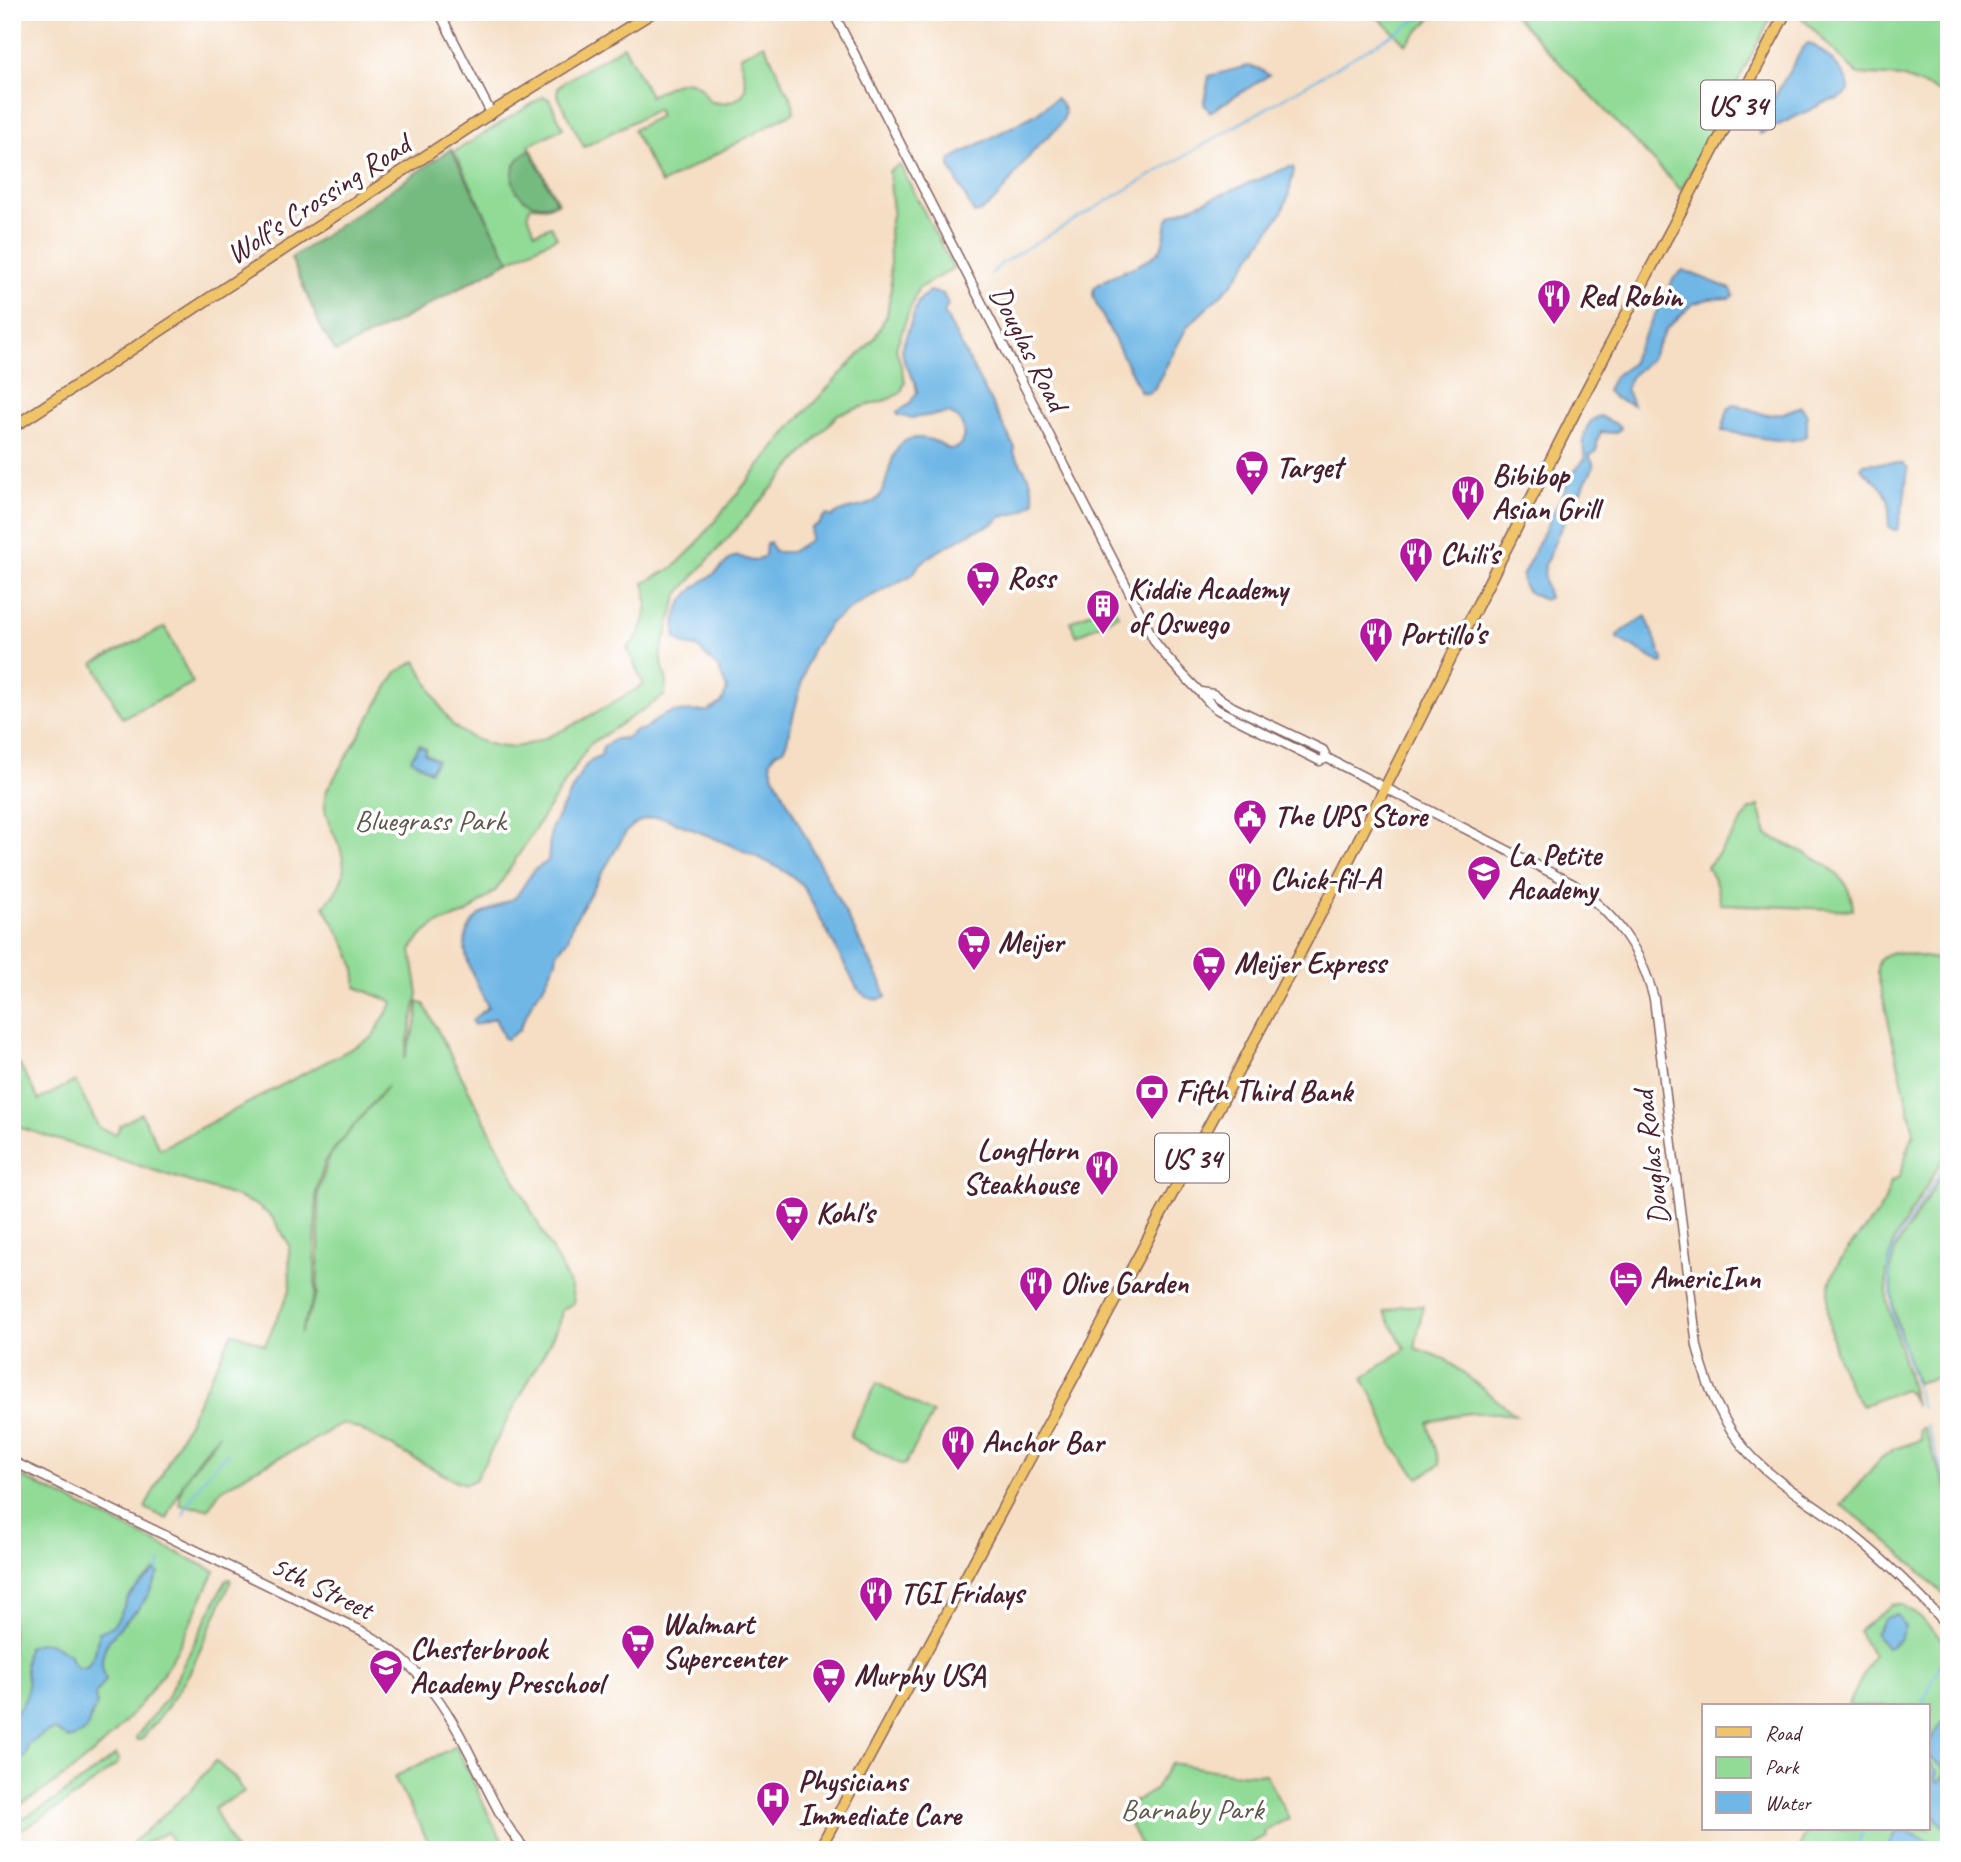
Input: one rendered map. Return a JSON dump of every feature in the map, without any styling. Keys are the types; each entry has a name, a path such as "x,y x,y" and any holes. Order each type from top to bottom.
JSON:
{"main road":[{"name":"Wolf's Crossing Road","path":"12,428 492,113 653,12"},
{"name":"US 34","path":"819,1850 1234,1079 1577,408 1786,12"}],"street":[{"path":"439,12 492,113"},
{"name":"Douglas Road","path":"833,12 1148,631 1168,660 1201,692 1213,694 1233,707 1322,750 1327,758 1573,884 1605,909 1624,932 1641,961 1654,999 1697,1346 1706,1380 1721,1414 1736,1438 1757,1462 1852,1533 1948,1626"},
{"name":"5th Street","path":"12,1461 364,1632 413,1667 433,1691 458,1730 500,1815 526,1850"}],"green space":[{"path":"1372,12 1437,12 1406,44"},
{"path":"1511,12 1774,12 1681,190"},
{"path":"1949,12 1949,95 1901,77 1857,74 1797,13"},
{"path":"764,44 793,103 794,112 661,184 633,130 660,116 657,109 584,147 557,94 558,88 564,82 624,46 650,96 675,84 690,82 703,91 709,101 726,103 744,93 745,82 740,56"},
{"path":"543,97 549,99 563,128 529,145 558,203 546,207 530,206 528,214 535,233 551,226 557,237 509,261 454,152"},
{"path":"451,149 509,261 336,352 322,330 291,258"},
{"path":"530,149 556,202 538,205 523,198 517,191 513,175 515,165"},
{"name":"Bluegrass Park","path":"900,165 953,268 918,289 896,348 905,381 901,392 889,399 838,414 678,594 660,656 667,682 664,696 589,745 496,890 466,914 437,924 421,936 411,950 418,994 404,1059 417,1020 418,1002 424,1004 571,1287 574,1303 561,1310 553,1336 475,1480 466,1484 454,1480 360,1429 342,1423 220,1491 208,1509 180,1505 183,1485 167,1519 145,1508 233,1332 265,1345 290,1290 289,1244 272,1217 256,1205 240,1198 12,1125 12,1067 19,1064 39,1100 75,1081 99,1128 116,1134 121,1125 141,1113 160,1149 372,1038 393,1002 356,987 354,965 324,906 338,888 343,872 343,858 327,818 325,805 327,790 390,683 397,672 416,661 454,726 482,742 507,747 546,738 644,685 627,648 638,635 645,618 647,600 644,583 674,567 693,548 792,426 874,339 887,315 891,289 889,230 893,212 889,171","holes":["387,1086 330,1155 318,1192 317,1294 300,1333 315,1295 316,1191 326,1159","219,1434 185,1481 202,1454"]},
{"path":"1111,602 1118,615 1077,636 1070,622"},
{"path":"165,627 193,683 122,718 94,663"},
{"path":"1759,806 1767,835 1822,862 1834,871 1844,882 1853,910 1721,904 1717,886 1707,867 1750,810"},
{"path":"1894,952 1949,961 1949,1149 1893,1242 1887,1273 1887,1301 1916,1407 1909,1392 1904,1389 1862,1406 1853,1393 1838,1358 1832,1339 1828,1300 1830,1283 1836,1268 1879,1211 1891,1181 1899,1177 1914,1132 1877,972 1881,958"},
{"path":"1949,1163 1949,1374 1916,1383 1894,1310 1890,1271 1896,1248"},
{"path":"1401,1306 1423,1306 1415,1348 1445,1359 1516,1415 1471,1413 1428,1423 1440,1464 1419,1478 1393,1447 1379,1408 1363,1378 1405,1349 1384,1312"},
{"path":"877,1383 933,1414 903,1465 851,1438 850,1434"},
{"path":"1923,1427 1949,1496 1949,1600 1884,1538 1841,1505 1880,1459 1894,1449 1921,1440 1919,1430"},
{"path":"12,1472 215,1571 172,1659 139,1706 82,1763 12,1810"},
{"path":"230,1579 231,1582 190,1672 166,1709 141,1740 137,1740 136,1737 166,1699 226,1580"},
{"path":"1900,1604 1914,1612 1949,1646 1949,1850 1797,1850 1808,1830 1930,1830 1930,1704 1849,1704 1873,1655 1858,1631 1892,1605"},
{"path":"456,1746 495,1828 509,1850 433,1850 394,1777"},
{"path":"116,1755 118,1763 93,1783 12,1834 12,1824 54,1801"},
{"path":"215,1761 234,1777 244,1792 214,1808 235,1850 177,1850 167,1832 134,1849 131,1844 190,1791"},
{"name":"Barnaby Park","path":"1171,1763 1231,1773 1265,1774 1289,1818 1264,1831 1265,1836 1238,1850 1143,1850 1122,1809 1154,1790"}],"water":[{"path":"1808,43 1834,63 1845,77 1849,91 1838,99 1830,100 1760,134 1759,130 1771,103"},
{"path":"1248,66 1269,75 1210,112 1204,104 1209,76"},
{"path":"1056,98 1064,111 1060,124 1035,149 993,202 974,213 950,167 951,159 1036,114"},
{"path":"1289,167 1294,170 1282,212 1232,284 1187,327 1154,389 1148,393 1141,392 1096,303 1094,288 1158,252 1171,215"},
{"path":"1683,270 1731,289 1734,295 1693,304 1666,329 1650,360 1630,377 1626,389 1633,405 1614,398 1607,391 1610,384 1615,376 1632,363 1674,278"},
{"path":"929,291 943,294 948,304 944,313 1015,448 1014,453 1030,479 1035,501 1021,512 1001,517 993,524 972,532 932,555 920,564 912,575 862,601 830,623 812,650 805,669 786,745 784,749 776,752 770,761 773,774 881,982 886,997 878,1000 870,998 857,988 803,886 793,877 739,849 665,818 654,817 634,824 626,832 573,923 568,939 557,953 556,961 519,1030 507,1039 504,1038 495,1018 474,1025 472,1020 488,1007 467,960 466,937 470,926 479,915 516,897 534,870 548,861 551,829 583,769 589,762 601,756 603,747 615,739 626,738 664,715 673,712 709,711 722,702 727,689 719,669 697,647 685,645 676,639 676,617 683,600 732,558 739,556 754,561 765,556 766,544 770,542 774,552 791,552 810,540 811,528 820,523 823,517 832,517 873,502 881,494 895,453 905,441 913,438 925,439 951,449 961,443 963,427 959,420 949,413 911,418 898,415 897,412 910,404 917,392 915,382 904,362 902,348 918,302"},
{"path":"1735,404 1766,415 1781,414 1801,406 1807,415 1807,435 1800,439 1778,440 1722,431 1728,409"},
{"path":"1600,416 1621,428 1616,433 1601,432 1597,440 1597,451 1589,456 1593,468 1557,536 1545,565 1544,579 1549,598 1542,599 1525,587 1523,574 1574,472 1585,459 1584,440 1587,428"},
{"path":"1901,463 1908,468 1897,530 1889,526 1889,503 1885,492 1861,468 1864,464"},
{"path":"1646,616 1664,662 1662,664 1617,638 1617,635"},
{"path":"419,745 426,749 424,753 437,760 430,771 411,759"},
{"path":"155,1571 159,1573 146,1599 114,1633 104,1650 102,1669 106,1679 95,1695 97,1705 87,1729 69,1739 55,1730 47,1731 28,1745 23,1758 12,1760 12,1716 21,1706 27,1690 27,1647 50,1643 70,1655 72,1662 78,1667 87,1667 95,1653 99,1632 115,1623 136,1588"},
{"path":"1897,1614 1905,1627 1899,1640 1887,1648 1875,1633 1886,1618"},
{"path":"1949,1714 1949,1831 1935,1816 1930,1805 1930,1764 1937,1771 1937,1782 1940,1782 1945,1772 1943,1766 1930,1757 1930,1741"},
{"path":"1901,1831 1909,1832 1946,1850 1888,1850 1895,1834"}],"waterway":[{"path":"991,274 1001,264 1025,249 1431,12"},
{"path":"1922,1408 1893,1315 1889,1266 1896,1242 1949,1158"},
{"path":"1926,1424 1949,1490"},
{"path":"183,1515 202,1481 228,1453"},
{"path":"157,1572 161,1562"},
{"path":"1922,1704 1949,1647"},
{"path":"1855,1850 1865,1830"}],"place":[{"name":"Red Robin","path":"1554,326"},
{"name":"Target","path":"1252,497"},
{"name":"Bibibop Asian Grill","path":"1468,522"},
{"name":"Chili's","path":"1416,584"},
{"name":"Ross","path":"983,608"},
{"name":"Kiddie Academy of Oswego","path":"1103,636"},
{"name":"Portillo's","path":"1376,664"},
{"name":"The UPS Store","path":"1250,846"},
{"name":"La Petite Academy","path":"1484,902"},
{"name":"Chick-fil-A","path":"1245,909"},
{"name":"Meijer","path":"974,972"},
{"name":"Meijer Express","path":"1209,993"},
{"name":"Fifth Third Bank","path":"1152,1121"},
{"name":"LongHorn Steakhouse","path":"1102,1197"},
{"name":"Kohl's","path":"792,1243"},
{"name":"AmericInn","path":"1626,1308"},
{"name":"Olive Garden","path":"1036,1313"},
{"name":"Anchor Bar","path":"958,1472"},
{"name":"TGI Fridays","path":"876,1623"},
{"name":"Walmart Supercenter","path":"638,1671"},
{"name":"Chesterbrook Academy Preschool","path":"386,1696"},
{"name":"Murphy USA","path":"829,1705"},
{"name":"Physicians Immediate Care","path":"773,1828"}]}
